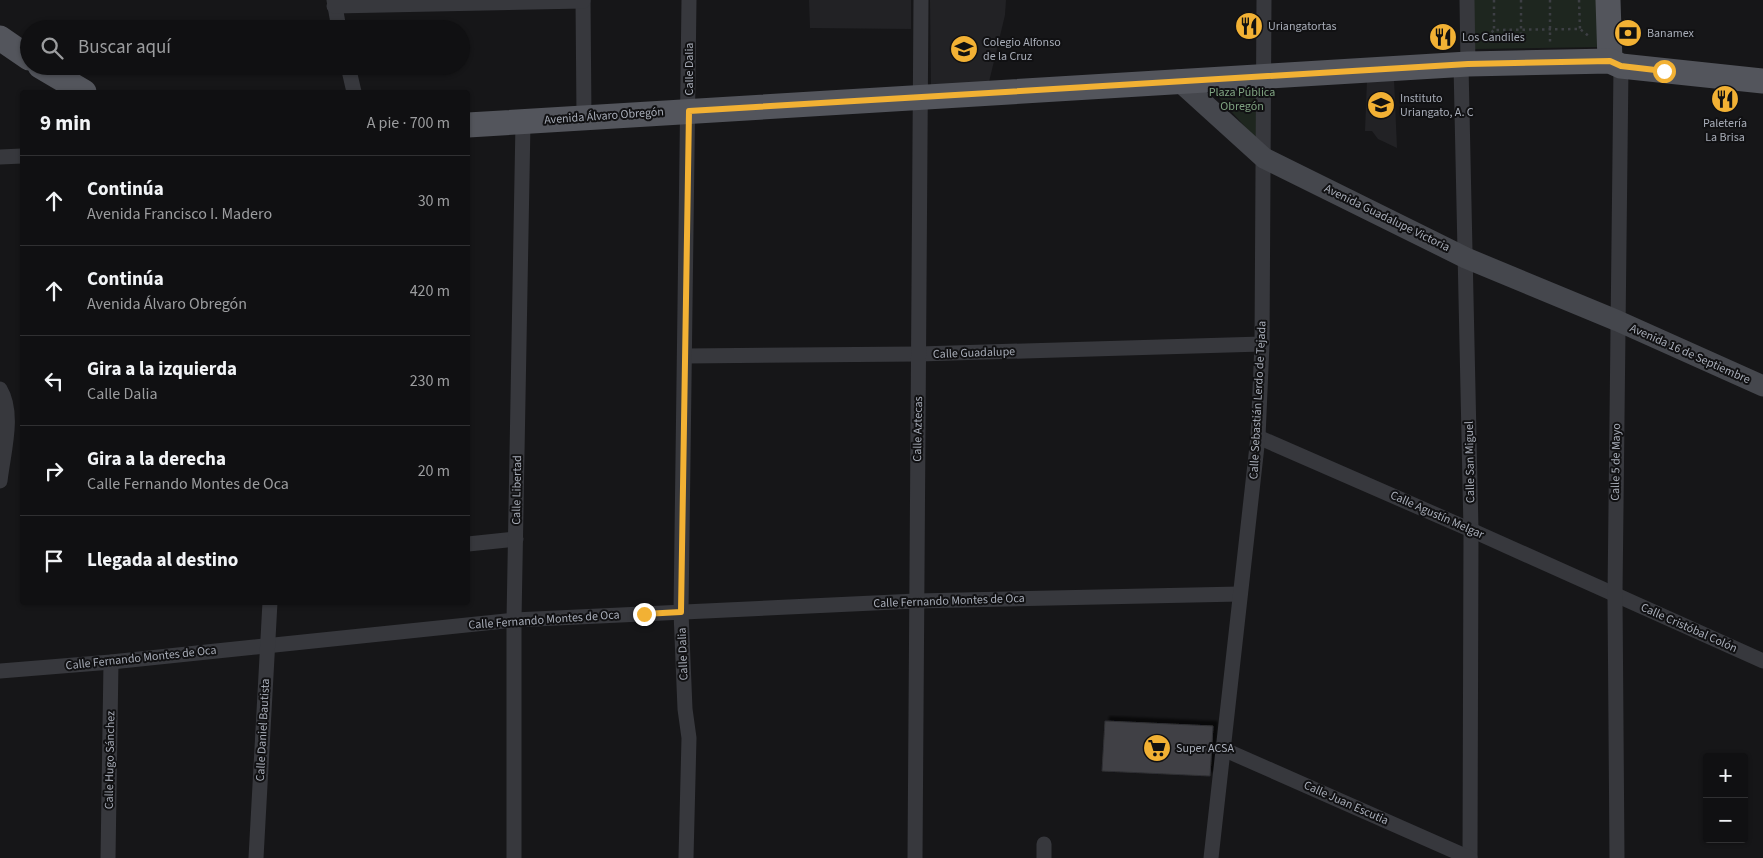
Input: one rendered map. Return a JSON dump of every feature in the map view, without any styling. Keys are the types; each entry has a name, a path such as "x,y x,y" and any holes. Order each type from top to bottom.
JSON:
{"main road":[{"path":"1608,0 1615,64"},
{"path":"0,38 20,52"},
{"name":"Avenida Álvaro Obregón","path":"470,125 1264,76 1469,58 1615,64 1763,81"},
{"path":"55,75 81,90"}],"street":[{"path":"337,20 334,3 583,0 584,117"},
{"name":"Calle Dalia","path":"686,858 689,738 685,709 681,612 686,356 689,0"},
{"name":"Calle Aztecas","path":"915,858 921,0"},
{"name":"Calle Sebastián Lerdo de Tejada","path":"1211,858 1258,437 1262,344 1264,0"},
{"name":"Calle San Miguel","path":"1467,0 1469,58 1466,258 1471,530 1470,858"},
{"name":"Calle 5 de Mayo","path":"1615,64 1618,321 1615,595 1617,858"},
{"path":"350,75 354,90"},
{"name":"Avenida Guadalupe Victoria","path":"1178,80 1264,158 1466,258 1618,321"},
{"name":"Calle Libertad","path":"514,858 514,620 523,122"},
{"path":"0,157 20,156"},
{"name":"Avenida 16 de Septiembre","path":"1618,321 1763,386"},
{"name":"Calle Guadalupe","path":"686,356 919,354 1262,344"},
{"path":"0,389 5,398 0,481"},
{"name":"Calle Agustín Melgar","path":"1258,437 1615,595"},
{"path":"470,544 516,539"},
{"name":"Calle Fernando Montes de Oca","path":"0,671 111,662 514,620 916,601 1240,594"},
{"name":"Calle Cristóbal Colón","path":"1615,595 1763,661"},
{"name":"Calle Daniel Bautista","path":"256,858 270,605"},
{"name":"Calle Hugo Sánchez","path":"108,858 111,662"},
{"name":"Calle Juan Escutia","path":"1223,749 1470,858"}],"path":[{"path":"1469,58 1494,30 1494,0"},
{"path":"1513,45 1522,44 1521,0"},
{"path":"1541,44 1550,44 1550,0"},
{"path":"1494,30 1580,29 1579,0"},
{"path":"1469,58 1477,36"},
{"path":"1469,58 1486,45"}],"shaded area":[{"path":"809,0 911,0 911,29 810,28"},
{"name":"Colegio Alfonso de la Cruz","path":"930,0 1006,0 1005,15 989,82 931,87"},
{"name":"Instituto Uriangato, A. C","path":"1394,79 1397,148 1378,139 1372,131 1365,131 1367,80"}],"green space":[{"path":"1471,0 1600,0 1601,47 1472,49"},
{"name":"Plaza Pública Obregón","path":"1205,82 1259,82 1257,140"}],"building":[{"name":"Super ACSA","path":"1105,721 1213,726 1210,776 1102,771"}],"place":[{"name":"Uriangatortas","path":"1249,26"},
{"name":"Banamex","path":"1628,33"},
{"name":"Los Candiles","path":"1443,37"},
{"name":"Colegio Alfonso de la Cruz","path":"964,49"},
{"name":"Paletería La Brisa","path":"1725,99"},
{"name":"Instituto Uriangato, A. C","path":"1381,105"},
{"name":"Super ACSA","path":"1157,748"}],"route":[{"path":"644,614 681,612 689,111 1468,64 1610,61 1621,66 1664,71"}]}
